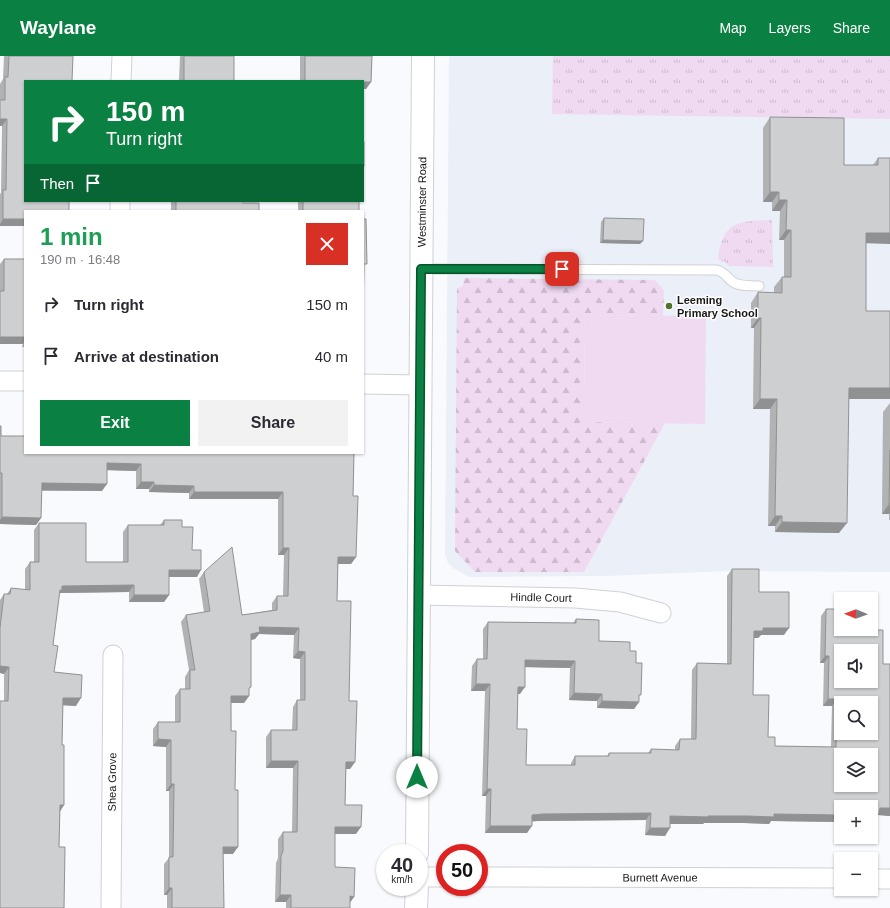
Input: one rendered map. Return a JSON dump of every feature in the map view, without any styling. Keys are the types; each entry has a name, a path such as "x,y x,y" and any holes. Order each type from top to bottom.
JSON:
{"main road":[{"name":"Westminster Road","path":"417,844 422,56"},
{"path":"416,908 417,896"}],"street":[{"path":"121,80 122,56"},
{"path":"0,381 24,381"},
{"path":"364,384 420,385"},
{"name":"Hindle Court","path":"418,595 575,598 620,602 662,613"},
{"name":"Shea Grove","path":"111,908 113,655"},
{"name":"Burnett Avenue","path":"488,877 834,878"},
{"path":"878,879 890,879"}],"lane":[{"path":"421,269 717,270 724,272 731,281 741,285 759,286"}],"shaded area":[{"name":"Leeming Primary School","path":"449,56 890,56 890,572 728,571 605,576 469,577 453,568 448,563 445,555"}],"green space":[{"path":"553,56 890,56 890,119 552,114"},
{"path":"772,220 773,267 729,266 725,262 718,260 723,237 728,230 741,223"},
{"path":"464,278 655,280 664,290 663,316 585,315 584,422 665,423 584,572 475,572 455,551 457,288 463,286"},
{"path":"585,315 706,316 705,424 584,422"}],"building":[{"path":"9,56 73,56 72,80 24,80 24,202 69,202 69,210 24,210 24,219 3,219 3,190 6,190 7,119 0,119 0,100 5,100 5,77 8,77"},
{"path":"184,56 234,56 234,80 184,80"},
{"path":"305,56 372,56 371,82 364,82 364,80 305,80"},
{"path":"770,117 844,118 844,165 878,165 878,158 890,158 890,233 866,233 866,311 890,311 890,388 849,388 847,523 782,522 782,516 775,516 777,399 760,399 761,318 758,318 758,292 782,293 782,277 791,277 791,230 786,230 787,200 779,200 779,192 770,192"},
{"path":"176,202 259,203 259,210 176,210"},
{"path":"303,202 359,202 359,210 303,210"},
{"path":"604,218 644,219 643,241 603,240"},
{"path":"364,219 366,219 367,264 364,264"},
{"path":"4,259 24,259 24,337 0,337 0,291 4,291"},
{"path":"0,426 1,436 24,436 24,454 354,454 353,496 358,496 356,557 338,557 337,601 351,601 349,701 357,701 355,762 346,762 345,805 362,805 361,827 335,827 335,867 355,868 354,897 350,896 350,908 291,908 291,895 280,895 283,832 297,832 298,761 271,761 271,730 297,730 297,700 305,700 305,652 298,651 299,628 259,627 260,632 251,634 251,687 249,688 249,696 231,696 231,731 236,731 235,790 238,790 238,847 223,847 224,908 172,908 172,888 169,888 169,857 173,857 174,784 171,784 171,740 158,739 158,722 180,722 180,689 190,689 190,670 195,670 186,615 210,611 204,572 232,547 242,615 277,610 277,596 288,596 289,548 283,548 283,492 194,492 194,486 154,485 154,482 141,482 141,464 107,463 107,484 42,483 41,518 2,517 2,473 0,473"},
{"path":"890,450 890,504 889,504"},
{"path":"164,520 182,520 182,527 193,527 192,550 201,550 201,570 169,570 169,595 134,595 134,585 62,586 62,590 60,590 53,645 58,646 54,672 82,675 81,698 63,698 62,745 64,745 64,805 60,805 59,847 65,847 64,908 0,908 0,701 8,701 9,667 0,666 0,628 4,594 10,594 11,588 30,590 30,562 39,562 39,523 86,523 86,562 128,562 128,525 164,525"},
{"path":"732,569 759,569 759,592 789,592 789,628 763,628 763,631 754,631 753,695 769,695 768,737 775,737 775,746 836,747 836,740 878,740 878,696 834,696 834,699 828,699 829,656 825,656 826,609 834,609 834,636 878,636 878,630 883,630 883,664 890,664 890,808 880,808 878,814 878,800 834,800 834,815 774,814 774,817 670,816 670,828 650,828 651,813 543,814 532,815 532,826 490,826 491,789 487,789 490,684 476,684 477,659 487,659 488,622 576,623 576,619 599,620 599,641 630,642 630,651 636,651 636,663 642,663 641,695 639,695 639,702 602,701 602,694 574,693 575,661 525,660 525,687 518,687 517,729 527,729 526,765 575,765 575,756 609,756 609,753 651,753 651,749 679,750 680,739 696,739 697,663 731,664"}],"place":[{"name":"Leeming Primary School","path":"669,306"}],"route":[{"path":"417,777 421,269 562,269"}]}
